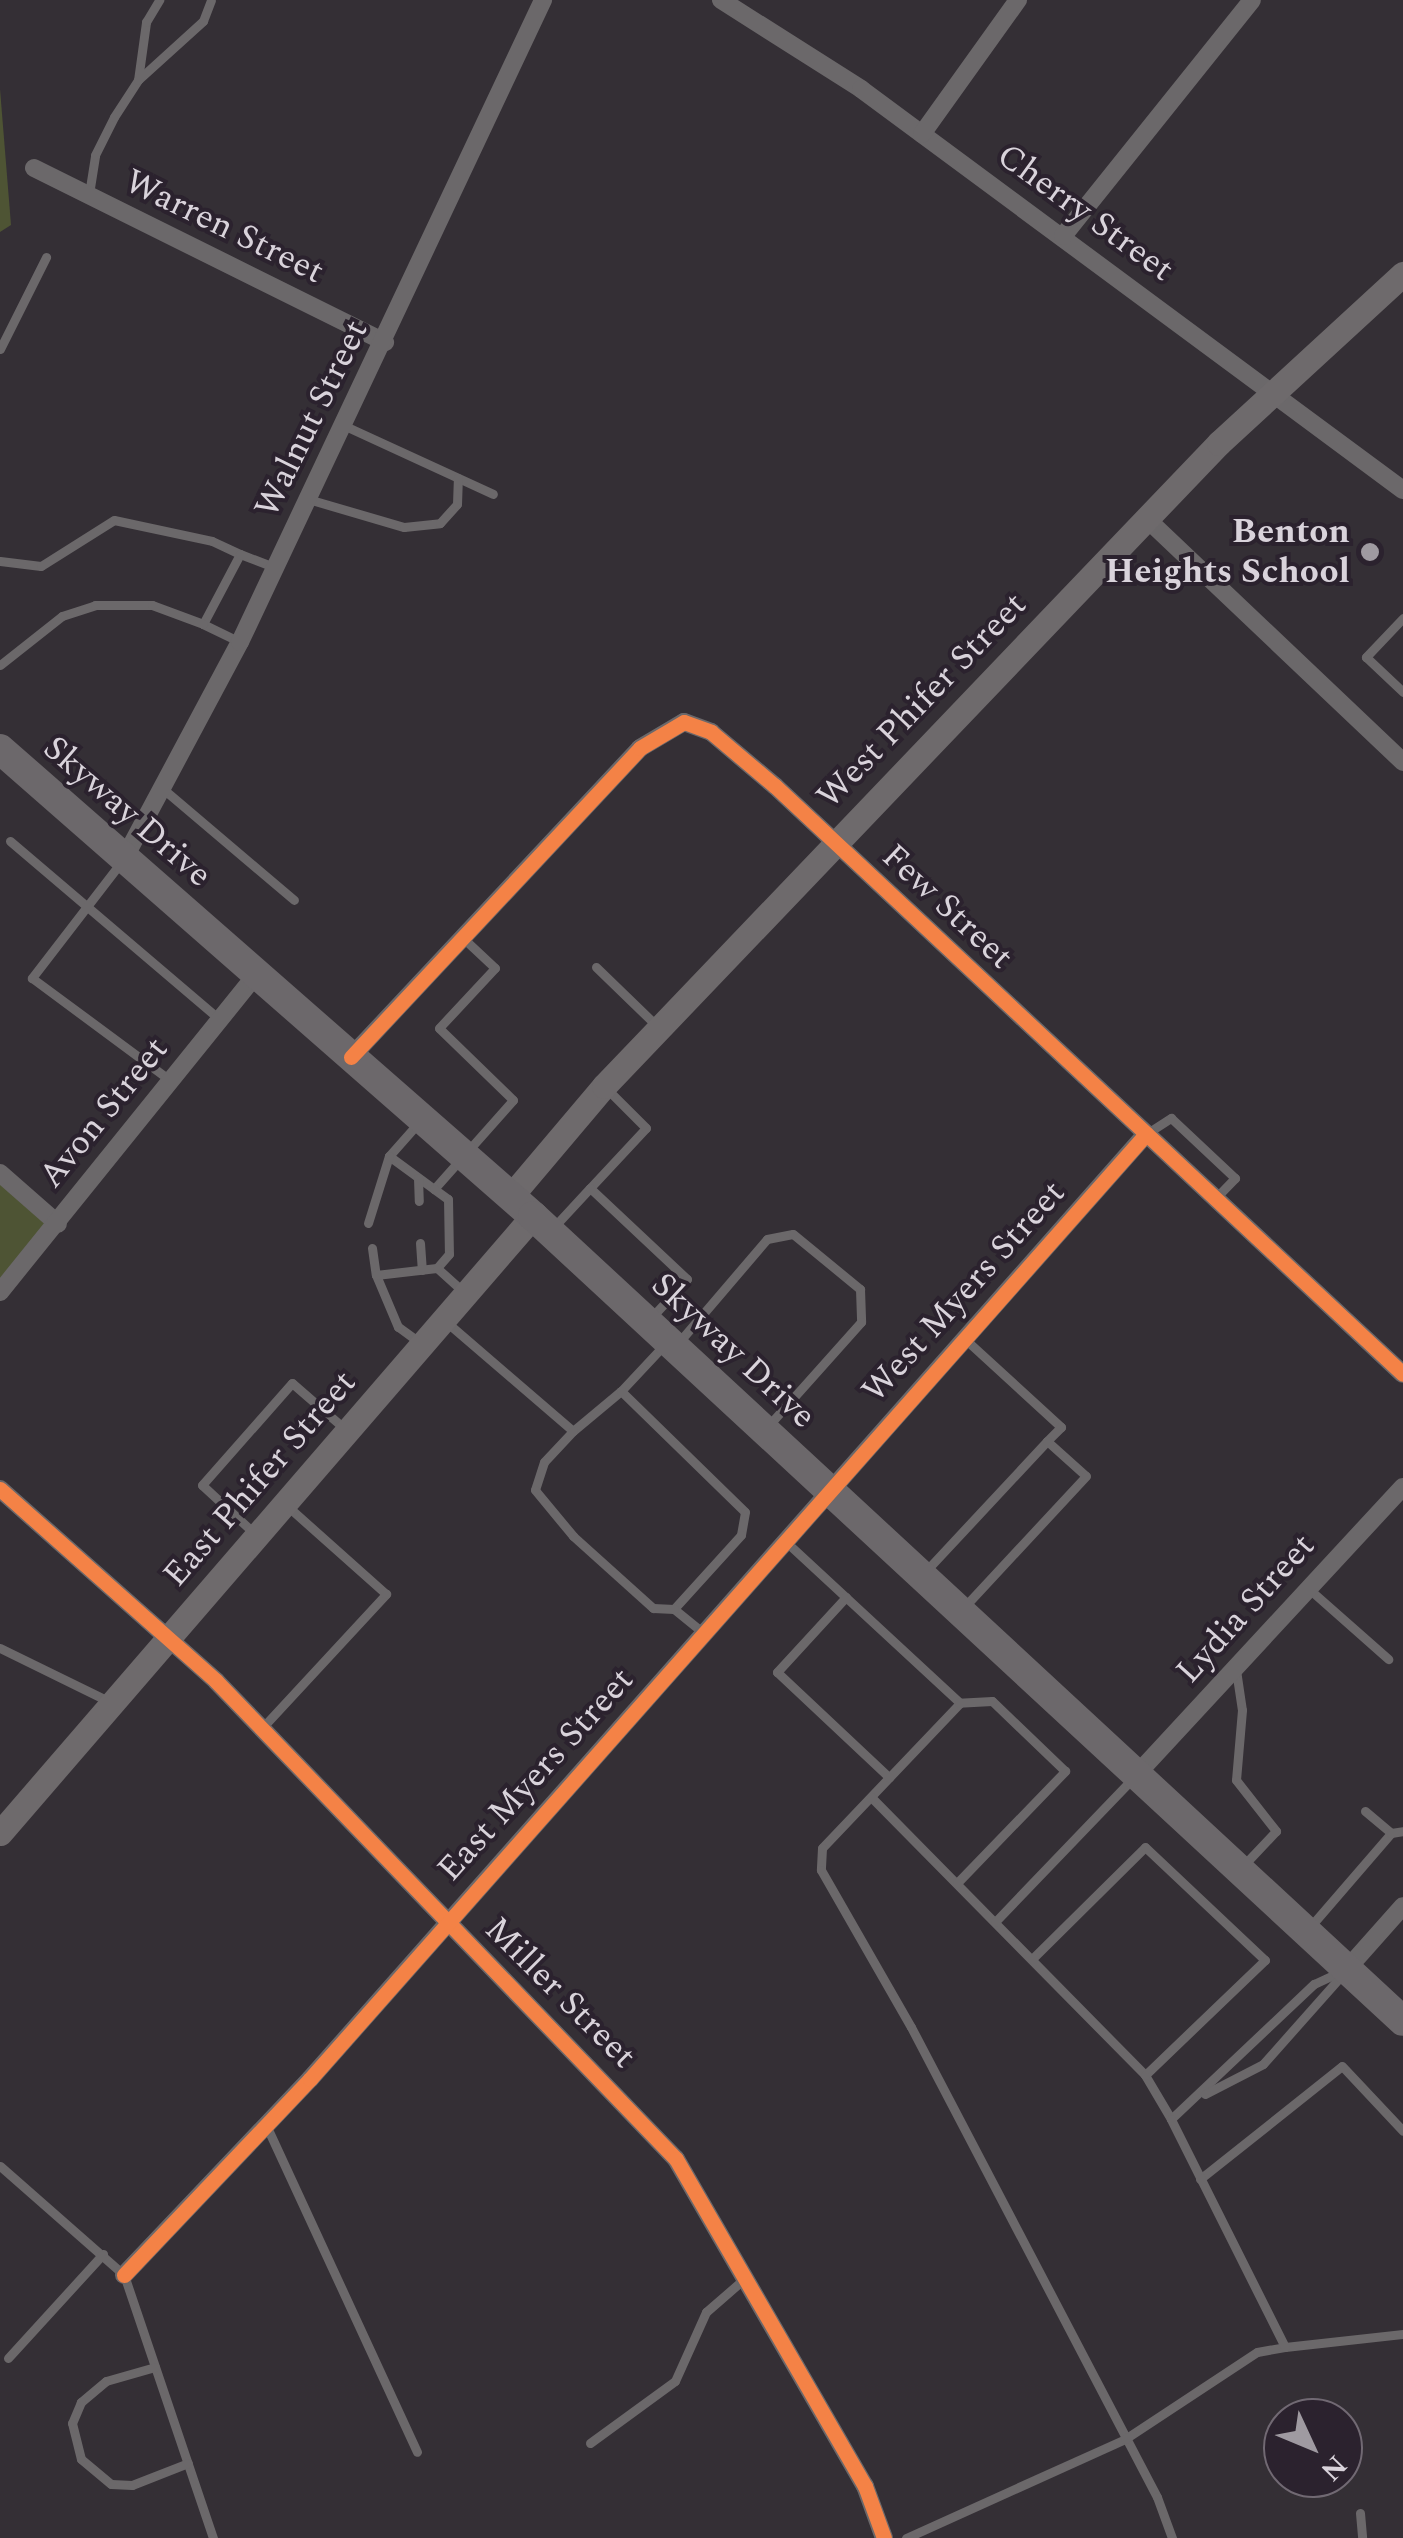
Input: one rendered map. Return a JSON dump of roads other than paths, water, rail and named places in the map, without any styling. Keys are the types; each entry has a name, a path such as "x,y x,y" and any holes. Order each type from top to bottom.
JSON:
{"main road":[{"name":"Skyway Drive","path":"0,750 531,1214 1403,2021"}],"street":[{"name":"Walnut Street","path":"124,859 240,642 385,342 543,0"},
{"name":"Cherry Street","path":"721,0 922,134 1274,390 1403,490"},
{"path":"922,134 1018,0"},
{"path":"1063,236 1252,0"},
{"name":"Warren Street","path":"34,168 385,342"},
{"name":"West Phifer Street","path":"531,1214 604,1086 1147,519 1274,390 1403,274"},
{"path":"1147,519 1403,762"},
{"name":"Few Street","path":"352,1057 640,748 684,722 711,732 834,842 1403,1374"},
{"name":"Avon Street","path":"0,1292 257,974"},
{"name":"West Myers Street","path":"828,1490 1146,1134"},
{"path":"0,1173 58,1224"},
{"name":"East Phifer Street","path":"0,1832 444,1320 531,1214"},
{"name":"Lydia Street","path":"1137,1774 1403,1487"},
{"name":"Miller Street","path":"0,1489 168,1638 262,1728 676,2159 865,2486 884,2538"},
{"name":"East Myers Street","path":"124,2275 266,2125 828,1490"},
{"path":"1347,1969 1403,1906"}],"lane":[{"path":"138,80 146,22 159,0"},
{"path":"89,197 95,155 138,80 202,21 210,0"},
{"path":"0,349 46,257"},
{"path":"344,426 493,494"},
{"path":"308,500 404,527 440,523 457,504 458,478"},
{"path":"0,561 12,568 41,566 114,520 212,541 276,568"},
{"path":"203,624 240,554"},
{"path":"0,665 62,616 94,605 152,605 240,642"},
{"path":"1403,618 1366,657 1403,692"},
{"path":"162,788 294,900"},
{"path":"10,841 220,1020"},
{"path":"124,859 32,978 171,1081"},
{"path":"434,1189 513,1100 440,1028 495,968 462,936"},
{"path":"596,967 660,1029"},
{"path":"531,1214 590,1188 646,1128 604,1086"},
{"path":"368,1223 388,1156 422,1118"},
{"path":"1146,1134 1171,1118 1235,1178 1215,1199"},
{"path":"376,1274 436,1268 449,1254 448,1199 388,1156"},
{"path":"418,1178 418,1201"},
{"path":"590,1188 687,1279 663,1336"},
{"path":"702,1632 674,1608 654,1608 573,1536 536,1490 544,1462 573,1431 621,1391 663,1336 767,1239 793,1234 860,1290 861,1322 764,1430"},
{"path":"420,1242 422,1270"},
{"path":"372,1248 376,1274 398,1326 422,1344"},
{"path":"436,1268 466,1293"},
{"path":"444,1320 573,1431"},
{"path":"922,1576 1061,1427 964,1338"},
{"path":"256,1536 202,1486 292,1382 347,1431"},
{"path":"621,1391 744,1512 741,1535 674,1608"},
{"path":"960,1612 1086,1476 1047,1441"},
{"path":"262,1728 386,1594 285,1503"},
{"path":"784,1540 960,1703"},
{"path":"1307,1587 1388,1659"},
{"path":"846,1597 776,1672 889,1777"},
{"path":"0,1648 112,1703"},
{"path":"1235,1668 1242,1710 1236,1780 1276,1832 1240,1870"},
{"path":"957,1883 1065,1771 992,1701 960,1703 822,1848 821,1870 911,2027 1125,2439 1172,2538"},
{"path":"995,1922 1137,1774"},
{"path":"871,1796 1145,2075 1285,2347"},
{"path":"1365,1810 1391,1833"},
{"path":"1306,1932 1391,1833 1403,1831"},
{"path":"1032,1959 1145,1847 1265,1960 1145,2075"},
{"path":"1197,2098 1263,2064 1347,1969"},
{"path":"1170,2120 1314,1984 1347,1969"},
{"path":"1200,2179 1342,2066 1403,2131"},
{"path":"266,2125 416,2452"},
{"path":"0,2166 124,2275 214,2538"},
{"path":"8,2358 103,2254"},
{"path":"590,2443 676,2381 706,2312 746,2277"},
{"path":"906,2538 1125,2439 1257,2352 1403,2334"},
{"path":"155,2367 106,2380 82,2402 72,2423 82,2459 90,2472 121,2484 188,2463"},
{"path":"1360,2512 1362,2538"}],"place":[{"name":"Benton Heights School","path":"1370,552"}]}
